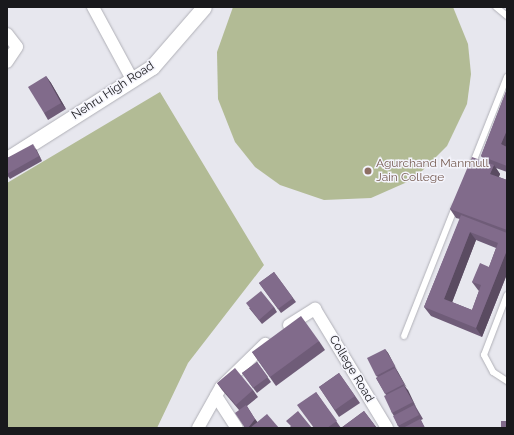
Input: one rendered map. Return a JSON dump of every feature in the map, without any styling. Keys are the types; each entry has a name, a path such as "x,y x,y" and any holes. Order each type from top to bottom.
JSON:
{"street":[{"path":"93,7 132,79"},
{"name":"Nehru High Road","path":"7,159 152,67 204,7"},
{"path":"7,34 17,47 7,62"},
{"name":"College Road","path":"216,396 238,368 278,334 315,309 387,428"},
{"path":"198,428 216,396 237,428"}],"lane":[{"path":"496,7 507,16"},
{"path":"469,174 507,77"},
{"path":"404,336 460,196"},
{"path":"507,295 484,355 493,372 507,381"}],"green space":[{"path":"233,7 453,7 468,44 471,74 467,104 447,146 414,179 371,198 324,200 280,185 255,167 235,142 218,99 217,52"},
{"path":"160,92 264,265 188,363 157,428 7,428 7,183"}],"building":[{"path":"46,76 61,103 44,113 28,87"},
{"path":"507,89 507,130 501,144 507,147 507,166 481,156"},
{"path":"33,144 39,156 7,174 7,158"},
{"path":"472,157 494,165 490,174 507,180 507,230 450,209"},
{"path":"461,215 507,233 507,250 476,328 424,307","holes":["470,232 498,243 489,267 480,263 472,282 481,285 472,310 444,299"]},
{"path":"274,272 293,298 278,309 259,283"},
{"path":"261,291 274,307 259,320 246,303"},
{"path":"301,316 319,341 270,377 252,352"},
{"path":"385,349 395,366 376,376 367,358"},
{"path":"257,362 268,377 253,388 242,373"},
{"path":"235,368 253,390 236,405 217,383"},
{"path":"395,368 404,384 385,394 376,378"},
{"path":"339,373 355,396 335,410 319,387"},
{"path":"404,386 413,402 392,413 384,396"},
{"path":"316,392 337,421 327,428 314,428 297,405"},
{"path":"246,405 255,419 248,428 245,428 235,413"},
{"path":"414,405 419,415 398,426 393,416"},
{"path":"298,411 312,428 289,428 291,426 286,421"},
{"path":"364,411 375,426 372,428 341,428"},
{"path":"267,414 279,428 250,428"},
{"path":"420,419 425,428 403,428"},
{"path":"501,421 507,421 507,428 501,428"}],"place":[{"name":"Agurchand Manmull Jain College","path":"368,171"}]}
